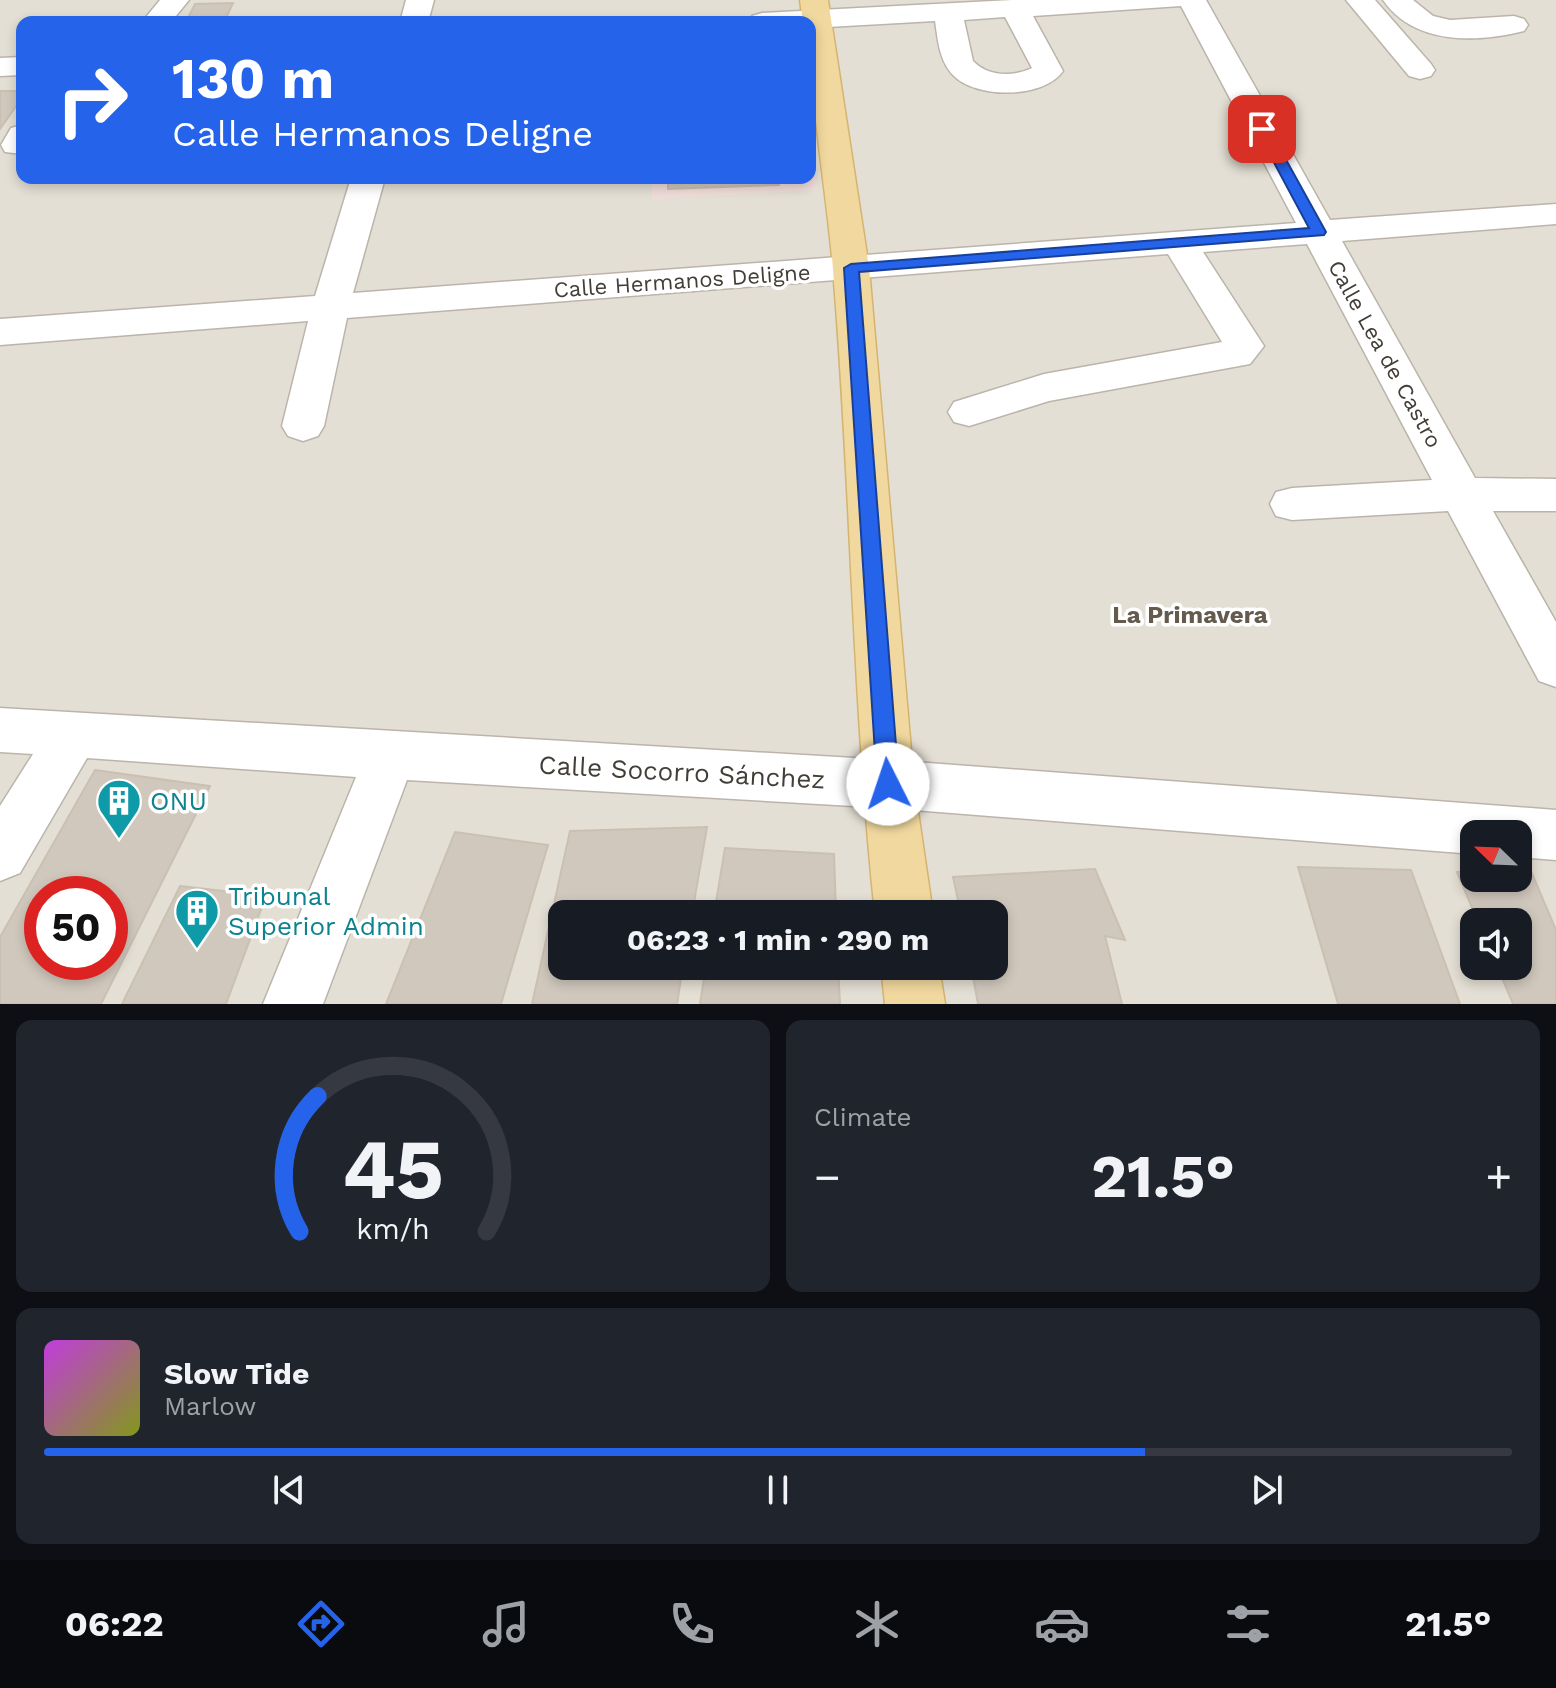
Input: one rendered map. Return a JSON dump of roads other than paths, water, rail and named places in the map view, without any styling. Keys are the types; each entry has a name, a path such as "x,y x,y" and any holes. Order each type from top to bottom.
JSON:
{"main road":[{"path":"816,9 851,268 888,784 902,900"},
{"path":"912,980 915,1004"}],"street":[{"path":"161,16 175,0"},
{"path":"787,16 816,9 948,12 1172,0"},
{"name":"Calle Lea de Castro","path":"1192,0 1556,667"},
{"path":"1385,7 1436,29 1507,16"},
{"path":"1385,7 1420,70"},
{"path":"948,12 959,64 971,77 999,83 1036,80 1048,71 1014,8"},
{"path":"303,426 330,307 366,184"},
{"name":"Calle Hermanos Deligne","path":"0,332 1556,214"},
{"path":"969,412 1044,388 1219,355 1236,355 1244,346 1179,243"},
{"path":"1292,504 1462,494 1556,495"},
{"name":"Calle Socorro Sánchez","path":"0,730 888,784 1556,835"},
{"path":"0,855 73,735"},
{"path":"293,1004 390,756"}],"place":[{"name":"ONU","path":"119,840"},
{"name":"Tribunal Superior Admin","path":"197,950"}],"district":[{"name":"La Primavera","path":"1190,615"}]}
